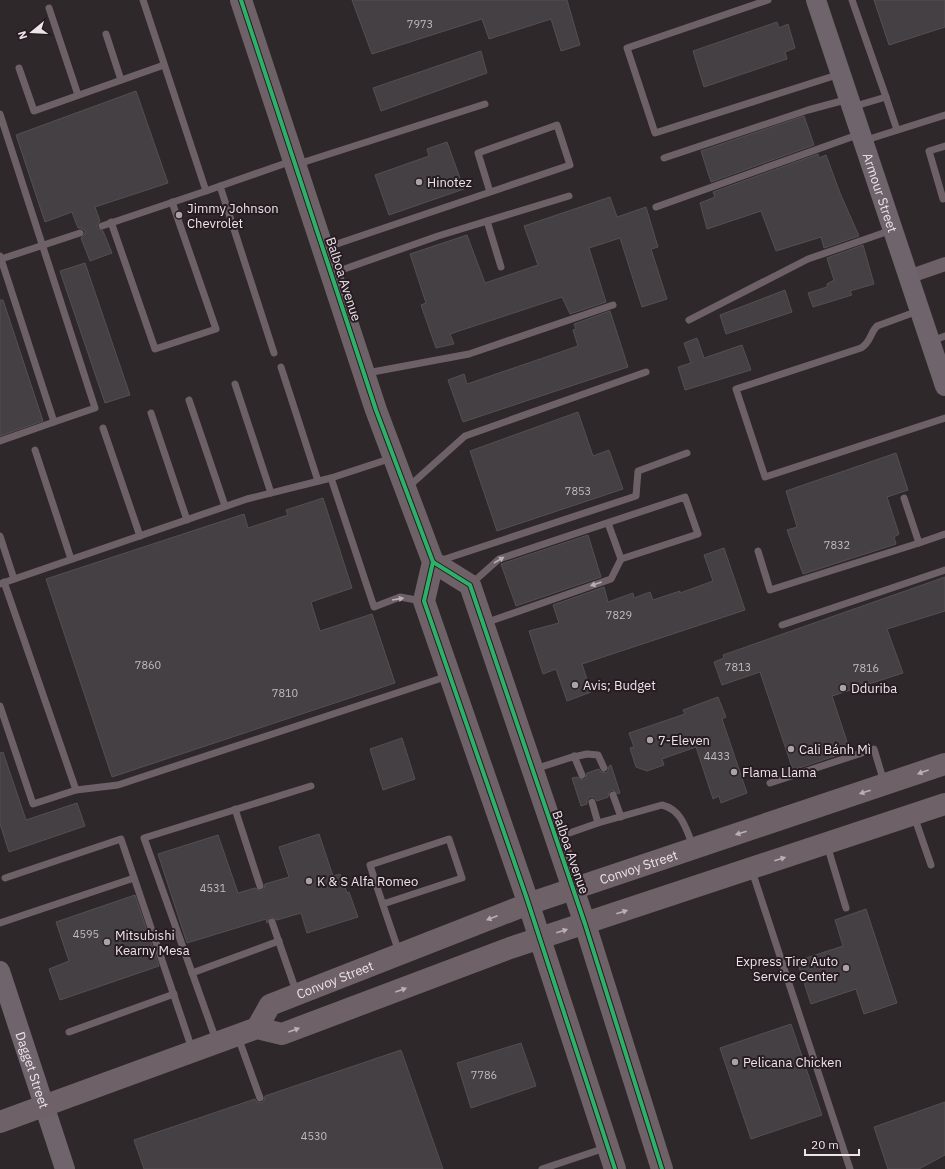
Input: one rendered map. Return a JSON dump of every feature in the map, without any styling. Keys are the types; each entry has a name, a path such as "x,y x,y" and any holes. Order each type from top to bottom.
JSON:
{"main road":[{"name":"Balboa Avenue","path":"241,0 364,374 433,562"},
{"path":"470,585 433,562 424,602 540,938 615,1169"},
{"name":"Balboa Avenue","path":"470,585 585,924 662,1169"},
{"name":"Convoy Street","path":"247,1031 270,1005 528,904 945,764"},
{"path":"0,1122 247,1031 282,1034 540,938 945,804"}],"street":[{"name":"Armour Street","path":"816,0 919,311 937,339 945,386"},
{"path":"908,277 945,264"},
{"name":"Dagget Street","path":"0,971 65,1169"}],"lane":[{"path":"143,0 206,191"},
{"path":"768,0 627,48 655,133 840,74"},
{"path":"852,0 897,130"},
{"path":"49,8 78,95"},
{"path":"106,34 121,80"},
{"path":"19,68 34,111 164,65"},
{"path":"664,158 808,110 886,97"},
{"path":"102,226 295,162 485,104"},
{"path":"0,114 95,408 0,441"},
{"path":"656,207 862,138 897,130 945,115"},
{"path":"323,248 490,192 570,165 557,125 478,153 490,192"},
{"path":"945,146 929,151 943,199 945,198"},
{"path":"220,186 274,353"},
{"path":"331,274 438,236 569,196"},
{"path":"111,222 155,349 216,329 172,202"},
{"path":"487,221 501,267"},
{"path":"689,320 808,259 892,230"},
{"path":"54,422 1,257 80,233"},
{"path":"364,374 469,354 613,306"},
{"path":"919,311 877,326 873,330 868,344 861,348 736,389 765,477 945,418"},
{"path":"281,367 318,481"},
{"path":"406,490 465,436 646,372"},
{"path":"235,384 271,493"},
{"path":"189,400 225,506"},
{"path":"150,413 187,520"},
{"path":"103,428 140,536"},
{"path":"35,450 71,559"},
{"path":"433,562 636,496 638,471 687,453"},
{"path":"76,790 2,583 225,506 331,478 394,457"},
{"path":"331,478 374,607 400,597 424,602"},
{"path":"470,585 499,559 685,497 698,534 621,559 611,579 483,624"},
{"path":"904,498 919,543"},
{"path":"608,523 621,559"},
{"path":"758,551 770,590 945,534"},
{"path":"0,536 14,579"},
{"path":"782,625 945,570"},
{"path":"0,706 33,804 76,790 118,785 449,676"},
{"path":"770,783 874,749 886,785"},
{"path":"532,770 574,756 587,754 598,754 604,768"},
{"path":"574,756 582,775"},
{"path":"217,1042 144,838 310,786"},
{"path":"613,795 621,817"},
{"path":"592,802 598,823"},
{"path":"556,838 598,823 662,805 671,808 682,820 693,848"},
{"path":"235,809 260,886"},
{"path":"914,814 931,865"},
{"path":"6,878 121,839 193,1051"},
{"path":"383,904 462,878 449,839 370,865 383,904 400,954"},
{"path":"827,844 846,908"},
{"path":"751,869 850,1169"},
{"path":"0,923 134,878"},
{"path":"272,922 297,994"},
{"path":"192,973 279,941"},
{"path":"68,1032 174,994"},
{"path":"247,1031 260,1098"},
{"path":"542,1169 608,1147"}],"building":[{"path":"352,0 567,0 580,45 561,51 551,19 489,39 482,19 372,54"},
{"path":"874,0 945,0 945,27 889,45"},
{"path":"777,22 779,28 788,24 795,48 785,52 787,59 704,87 693,51"},
{"path":"481,51 487,73 381,111 373,88"},
{"path":"136,91 168,183 95,207 100,221 97,228 103,231 112,253 90,261 81,238 85,234 85,231 78,228 72,212 45,222 16,135"},
{"path":"804,116 814,145 711,182 701,151"},
{"name":"Hinotez","path":"447,142 464,189 389,215 375,175 429,156 427,149"},
{"path":"818,154 819,158 826,155 840,193 859,236 824,248 821,237 776,251 761,211 707,229 700,203 715,197 713,192"},
{"path":"610,197 617,217 646,207 658,247 651,249 667,299 642,307 620,238 589,248 606,302 570,314 562,297 450,334 454,344 436,348 421,305 426,303 410,254 467,235 485,283 538,265 524,226"},
{"path":"863,245 874,284 850,291 852,295 813,307 808,293 827,287 827,284 834,280 827,258"},
{"path":"85,263 130,395 105,403 60,271"},
{"path":"785,290 792,312 726,334 720,315"},
{"path":"0,300 3,300 43,421 0,436"},
{"path":"610,311 628,367 463,422 448,380 464,374 467,384 578,346 573,330 576,329 574,324"},
{"path":"697,338 704,358 742,345 751,370 685,390 678,367 691,363 684,343"},
{"path":"578,412 593,456 609,450 623,489 497,531 470,451"},
{"path":"896,453 908,490 887,497 899,534 894,537 896,544 803,574 787,530 797,527 786,491"},
{"path":"323,498 352,588 311,602 320,631 372,614 395,683 112,777 46,579 244,514 248,528 288,515 286,510"},
{"path":"588,535 601,577 516,606 501,564"},
{"path":"724,548 745,610 582,664 591,692 567,701 556,669 543,674 529,631 559,623 553,605 604,587 608,602 633,593 634,598 650,592 653,600 680,591 680,593 713,581 704,555"},
{"path":"945,577 945,611 887,629 903,673 832,696 850,751 793,770 760,672 722,685 714,662 724,658 723,655"},
{"path":"718,697 726,717 722,719 747,793 721,803 719,796 713,799 696,747 662,759 664,765 647,771 636,767 630,748 634,747 629,733 685,714 683,710"},
{"path":"402,738 415,779 383,790 370,749"},
{"path":"3,752 26,820 77,803 85,826 9,852 0,824 0,753"},
{"path":"611,765 620,793 618,794 612,790 609,792 608,797 597,801 594,797 590,797 587,800 587,804 581,806 572,778 577,777 584,780 587,773 599,769 601,772 606,773"},
{"path":"319,834 333,876 340,874 347,893 349,892 358,917 307,933 301,913 277,920 271,917 267,923 266,919 187,943 158,854 218,835 238,893 255,888 261,891 264,889 265,884 289,877 279,847"},
{"name":"Mitsubishi Kearny Mesa","path":"135,895 159,966 60,1000 49,969 69,961 56,922"},
{"path":"866,909 897,1003 864,1014 856,989 811,1004 797,961 843,946 835,920"},
{"path":"791,1024 822,1115 751,1139 720,1048"},
{"path":"521,1043 536,1086 471,1108 457,1063"},
{"path":"401,1050 443,1169 144,1169 134,1140 255,1099 257,1102 261,1103 264,1101 265,1096"},
{"path":"945,1102 945,1155 919,1169 888,1169 874,1127"}],"cycle path":[{"path":"241,0 376,410 433,562 424,601 526,896 615,1169"},
{"path":"433,562 470,585 585,924 662,1169"}],"place":[{"name":"Hinotez","path":"419,182"},
{"name":"Jimmy Johnson Chevrolet","path":"179,215"},
{"name":"Avis; Budget","path":"575,685"},
{"name":"Dduriba","path":"843,688"},
{"name":"7-Eleven","path":"650,740"},
{"name":"Cali Bánh Mì","path":"791,749"},
{"name":"Flama Llama","path":"734,772"},
{"name":"K & S Alfa Romeo","path":"309,881"},
{"name":"Mitsubishi Kearny Mesa","path":"107,942"},
{"name":"Express Tire Auto Service Center","path":"846,968"},
{"name":"Pelicana Chicken","path":"735,1062"}]}
